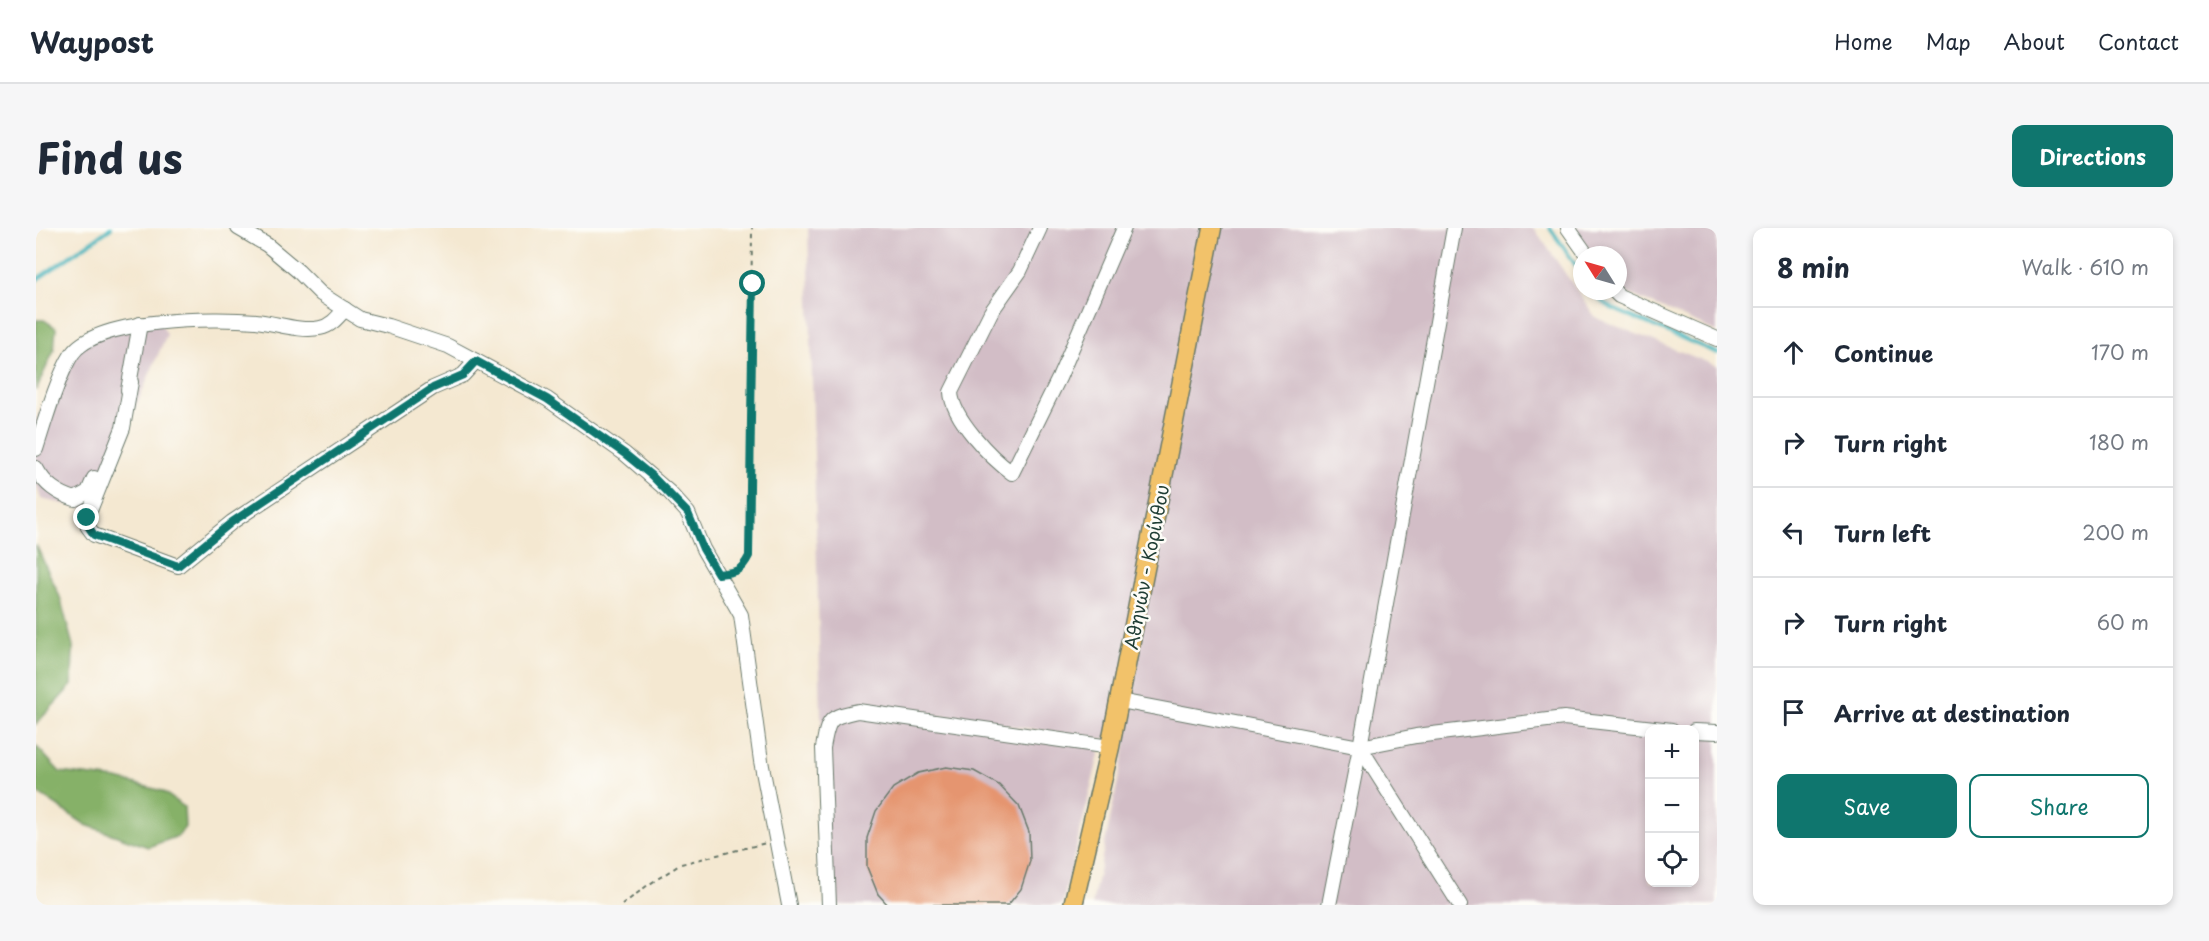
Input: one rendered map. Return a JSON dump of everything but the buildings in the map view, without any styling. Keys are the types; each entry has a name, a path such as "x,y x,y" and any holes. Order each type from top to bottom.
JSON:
{"main road":[{"name":"Αθηνών - Κορίνθου","path":"1073,905 1120,701 1212,228"}],"street":[{"path":"238,228 273,249 321,294 360,319 448,346 547,399 625,454 652,476 688,513 703,549 741,615 761,761 789,905"},
{"path":"1040,228 1020,271 991,312 951,392 954,406 976,439 1003,467 1012,473 1059,378 1124,228"},
{"path":"1329,905 1454,228"},
{"path":"1568,228 1581,246"},
{"path":"1627,300 1717,339"},
{"path":"36,449 62,375 72,353 83,344 108,333 140,324 204,318 321,328 335,321 345,309"},
{"path":"140,324 123,428 87,518 88,526 94,535 178,566 232,522 433,388 463,375 476,361"},
{"path":"36,468 43,480 60,494 75,499 88,492 131,382"},
{"path":"1120,701 1360,747 1416,736 1564,718 1645,726"},
{"path":"829,905 823,748 826,730 831,720 840,715 858,711 1110,747"},
{"path":"1699,731 1717,732"},
{"path":"1360,747 1460,905"}],"path":[{"path":"718,574 733,573 743,567 749,556 752,228"},
{"path":"622,905 681,864 776,841"}],"shaded area":[{"path":"808,228 1534,228 1573,285 1573,300 1584,300 1596,318 1717,366 1717,905 1092,905 1126,743 884,707 1102,743 1062,905 826,905"},
{"path":"1575,228 1717,228 1717,332 1627,293 1627,246 1587,246"},
{"path":"153,312 167,334 91,510 41,499 36,483 36,422 59,365 86,337"}],"green space":[{"path":"36,320 44,320 56,328 54,350 36,390"},
{"path":"36,545 60,597 73,646 72,685 36,724"},
{"path":"36,746 60,772 117,779 162,791 184,807 185,827 178,836 148,847 86,825 36,792"}],"waterway":[{"path":"36,280 111,228"},
{"path":"1550,228 1573,261"},
{"path":"1600,300 1611,308 1717,353"}],"route":[{"path":"87,518 88,526 94,535 178,566 232,522 433,388 463,375 476,361 547,399 652,476 688,513 703,549 718,574 733,573 743,567 749,556 753,284"}]}
